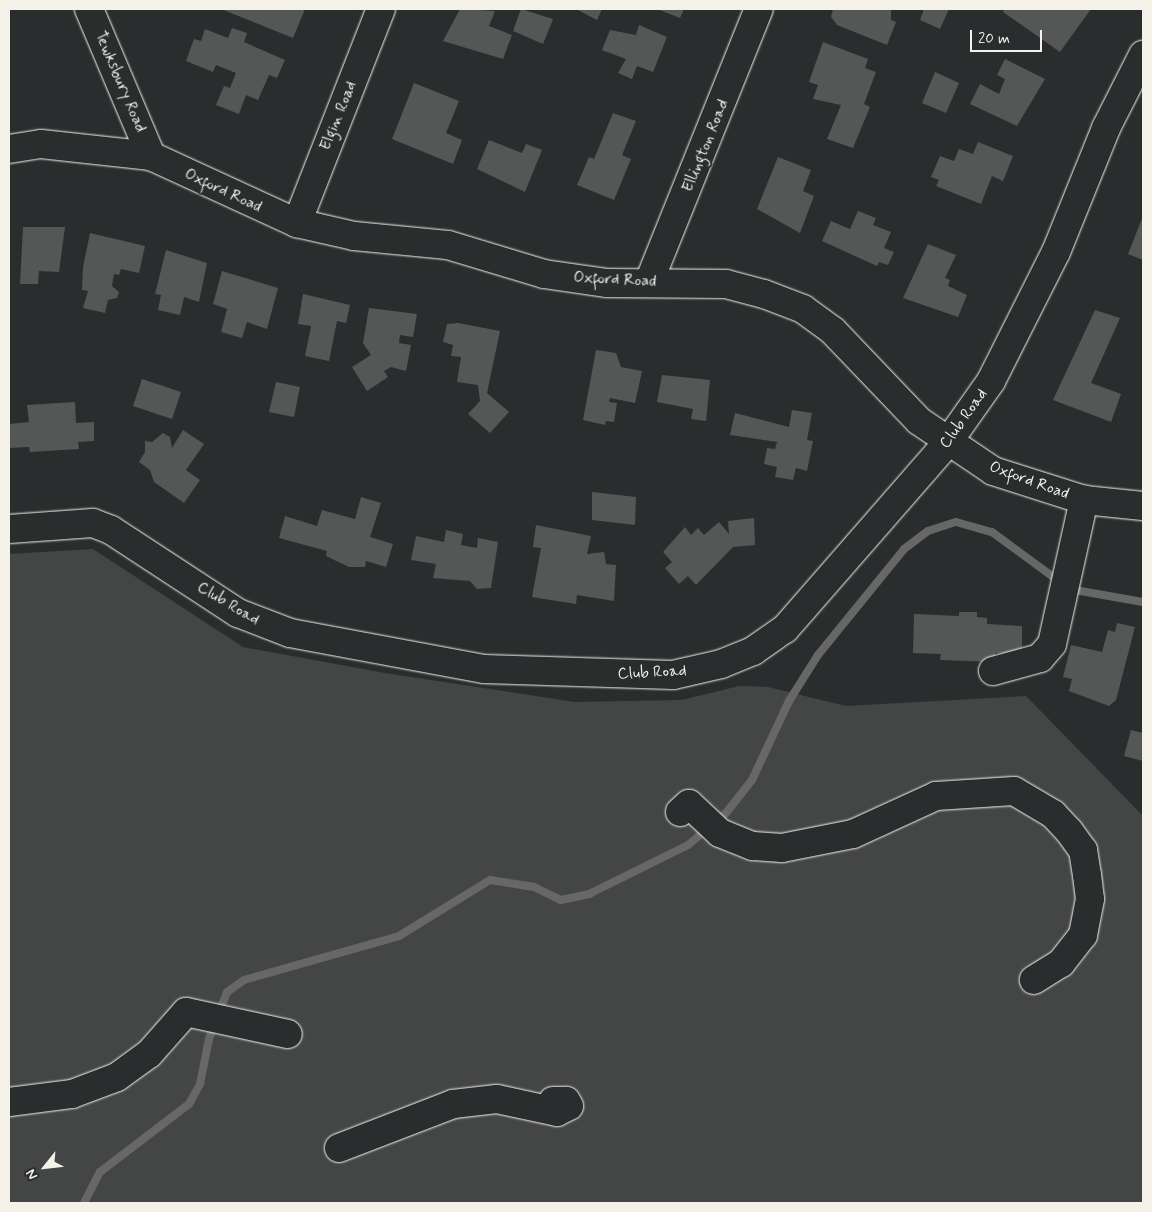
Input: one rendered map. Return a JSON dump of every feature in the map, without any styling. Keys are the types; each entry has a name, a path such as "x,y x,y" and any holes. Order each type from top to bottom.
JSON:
{"street":[{"name":"Tewksbury Road","path":"89,9 151,156"},
{"name":"Elgin Road","path":"297,223 381,9"},
{"name":"Ellington Road","path":"649,282 758,9"},
{"name":"Club Road","path":"9,529 93,524 110,530 238,613 290,633 484,669 673,675 721,664 753,651 785,629 948,442 996,372 1056,252 1106,128 1143,55"},
{"name":"Oxford Road","path":"9,149 41,144 151,156 297,223 354,236 448,245 544,274 607,282 726,284 803,309 833,331 919,421 994,471 1084,500 1143,506"},
{"path":"993,671 1040,658 1052,644 1084,500"},
{"path":"700,820 753,846 805,846 853,834 936,796 1014,791 1053,814 1069,831 1083,850 1088,883 1083,935 1061,963 1034,980"},
{"path":"9,1102 72,1094 117,1077 149,1054 186,1012 200,1012 288,1034"},
{"path":"339,1148 454,1104 497,1099 557,1112 568,1106 566,1100 553,1102"}],"shaded area":[{"path":"93,549 243,647 385,673 575,702 682,700 739,686 768,687 846,706 1026,696 1143,816 1143,1203 9,1203 9,554"}],"building":[{"path":"221,9 305,9 293,38"},
{"path":"460,9 495,11 489,26 512,35 503,59 443,41"},
{"path":"521,9 553,19 543,44 513,31"},
{"path":"576,9 602,9 597,20"},
{"path":"657,9 684,9 680,18"},
{"path":"833,9 891,9 891,20 896,22 887,45 837,25 831,17"},
{"path":"924,9 949,9 940,29 920,20"},
{"path":"1005,9 1091,9 1060,52 1003,12"},
{"path":"639,25 667,37 653,72 637,66 632,79 618,73 626,59 602,50 610,30 636,35"},
{"path":"232,28 247,33 244,42 285,60 277,78 269,75 258,100 246,95 239,114 216,105 224,86 230,88 236,73 216,65 213,72 186,61 194,39 201,41 205,29 228,38"},
{"path":"823,42 868,59 865,68 876,72 864,104 870,107 853,148 827,139 841,105 813,99 818,85 809,82"},
{"path":"1005,59 1045,79 1017,126 970,104 980,84 999,94 1005,79 997,75"},
{"path":"935,72 959,83 946,113 922,103"},
{"path":"414,83 459,101 446,133 462,140 453,164 392,139"},
{"path":"613,113 636,121 622,155 631,159 614,200 577,185 589,157 594,159"},
{"path":"489,140 522,153 526,144 542,150 525,192 477,169"},
{"path":"978,142 1013,156 1003,181 992,176 981,204 936,186 939,180 931,177 940,156 954,161 959,149 973,154"},
{"path":"778,157 811,170 803,191 814,196 800,233 757,209"},
{"path":"858,211 876,218 873,225 891,232 884,248 894,252 888,265 879,262 877,266 822,241 831,221 850,229"},
{"path":"1143,216 1143,260 1128,254"},
{"path":"23,227 65,227 59,272 39,271 38,284 20,284"},
{"path":"90,233 145,246 139,273 121,269 119,275 114,274 112,286 119,292 117,298 108,300 105,313 83,308 88,291 82,290 83,267"},
{"path":"928,244 956,255 945,278 950,280 948,286 967,295 958,317 903,298"},
{"path":"166,250 207,263 199,302 184,297 180,315 158,310 161,295 155,294"},
{"path":"222,271 278,288 267,329 247,322 242,338 221,332 227,309 213,304"},
{"path":"303,294 350,305 346,323 337,321 329,361 305,356 311,326 298,324"},
{"path":"369,308 417,314 413,337 400,335 399,343 411,345 406,371 391,367 384,371 388,377 367,391 352,367 371,355 363,343"},
{"path":"1095,310 1120,318 1091,383 1121,394 1111,422 1053,400"},
{"path":"458,323 500,331 487,393 509,412 490,433 468,414 480,401 478,385 457,382 461,357 451,356 453,345 443,342 447,324"},
{"path":"596,350 616,353 621,367 642,371 635,403 610,398 609,402 617,403 614,422 606,421 605,425 583,420"},
{"path":"662,375 710,380 706,421 691,419 693,409 657,402"},
{"path":"142,379 181,392 172,419 133,406"},
{"path":"276,382 300,387 294,417 269,412"},
{"path":"75,402 76,423 94,422 94,441 78,442 79,449 30,452 29,447 9,448 9,424 29,422 27,405"},
{"path":"792,410 812,413 807,440 813,441 807,471 796,468 793,480 775,477 777,467 764,464 767,448 775,449 777,442 730,435 735,413 789,427"},
{"path":"183,430 204,444 186,470 200,480 184,503 154,482 150,470 139,462 145,452 145,441 152,442 163,433 170,437 172,448"},
{"path":"592,492 636,497 635,525 592,520"},
{"path":"361,497 381,503 370,537 393,544 386,567 366,561 365,567 349,567 326,556 327,551 279,538 285,516 317,526 322,510 355,519"},
{"path":"754,518 755,545 733,547 696,585 688,576 679,584 665,568 672,562 663,552 685,527 691,535 698,528 704,535 719,522 729,534 728,521"},
{"path":"536,525 591,536 587,554 604,552 606,564 616,565 614,601 577,595 576,604 532,597 541,548 533,547"},
{"path":"446,530 463,534 461,545 477,548 478,538 498,542 491,588 477,589 470,581 433,578 436,564 411,560 416,536 444,542"},
{"path":"959,612 977,612 977,617 987,618 987,624 1022,626 1022,654 995,653 995,662 940,660 941,654 913,653 914,614 959,616"},
{"path":"1117,623 1135,627 1116,700 1109,706 1069,691 1072,679 1063,677 1071,645 1102,652 1108,630 1115,632"},
{"path":"1131,730 1143,733 1143,761 1124,756"}],"waterway":[{"path":"84,1203 100,1172 189,1104 200,1084 209,1039 227,992 244,980 399,936 490,880 534,887 561,900 589,894 688,845 726,813 752,780 789,701 818,655 904,549 928,531 956,522 992,532 1060,582"},
{"path":"1069,589 1143,602"}]}
